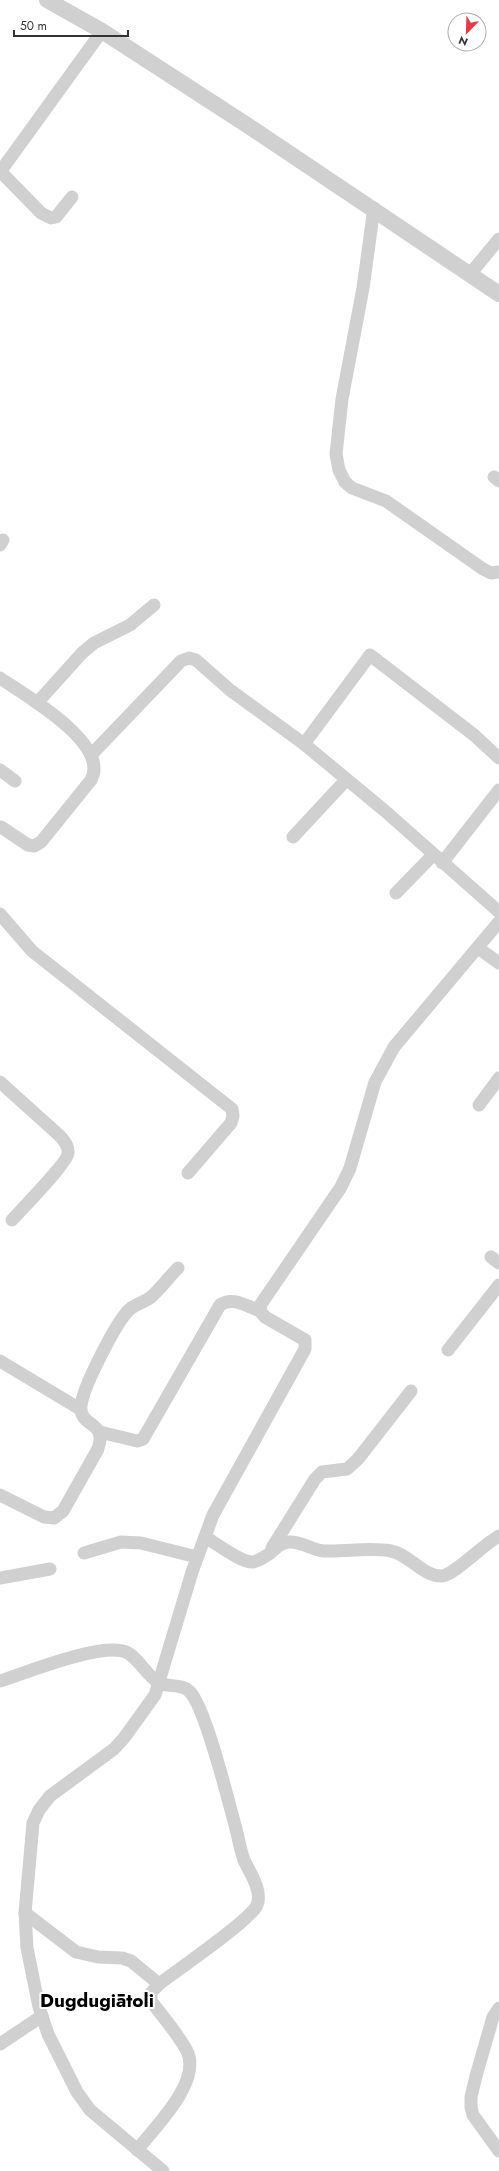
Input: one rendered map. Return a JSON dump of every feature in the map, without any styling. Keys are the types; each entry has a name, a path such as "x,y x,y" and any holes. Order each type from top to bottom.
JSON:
{"street":[{"path":"47,0 102,31 374,208 499,294"},
{"path":"72,197 56,217 48,217 41,213 0,172 102,31"},
{"path":"374,208 363,288 342,399 336,454 340,470 345,482 352,488 386,501 483,570 491,573 499,572"},
{"path":"470,274 499,239"},
{"path":"37,703 69,666 88,648 130,624 154,605"},
{"path":"304,744 370,655 474,735 499,758"},
{"path":"90,755 182,662 189,658 196,660 230,690 304,744 499,912"},
{"path":"0,678 37,703 67,726 82,742 90,755 95,769 91,780 41,842 34,846 28,845 0,827"},
{"path":"0,770 15,781"},
{"path":"293,838 346,780"},
{"path":"396,894 438,859 499,790"},
{"path":"0,914 32,951 232,1109 233,1116 231,1124 188,1173"},
{"path":"260,1311 261,1304 267,1293 341,1187 350,1168 375,1082 394,1047 499,922"},
{"path":"478,948 499,963"},
{"path":"479,1105 499,1078"},
{"path":"0,1082 60,1136 66,1144 69,1152 59,1168 12,1220"},
{"path":"163,2171 108,2127 86,2104 77,2092 48,2034 42,2016 27,1948 25,1913 30,1837 39,1810 50,1796 114,1749 148,1708 155,1695 192,1572 213,1515 230,1481 306,1348 305,1340 265,1317 260,1311 234,1301 226,1301 220,1305 142,1439 137,1441 100,1432 83,1417 80,1409 84,1392 119,1322 130,1309 151,1297 178,1268"},
{"path":"448,1350 499,1285"},
{"path":"0,1361 80,1409"},
{"path":"268,1554 315,1478 322,1472 347,1469 358,1459 411,1391"},
{"path":"0,1495 44,1517 54,1518 59,1516 98,1449 102,1438 100,1432"},
{"path":"205,1537 237,1556 251,1562 258,1561 281,1543 291,1542 323,1551 373,1549 392,1551 436,1575 444,1576 453,1571 489,1541 499,1536"},
{"path":"84,1553 121,1542 141,1542 197,1557"},
{"path":"0,1578 50,1569"},
{"path":"0,1681 81,1655 113,1649 129,1653 160,1677 186,1689 195,1699 223,1781 244,1859 254,1880 258,1900 254,1909 227,1934 159,1984 151,1993 151,2001 187,2052 190,2075 178,2098 137,2150"},
{"path":"25,1913 76,1952 87,1955 122,1958 131,1961 159,1984"},
{"path":"499,2008 493,2017 471,2097 473,2115 499,2151"},
{"path":"0,2044 42,2016"}],"district":[{"name":"Dugdugiātoli","path":"97,2000"}]}
